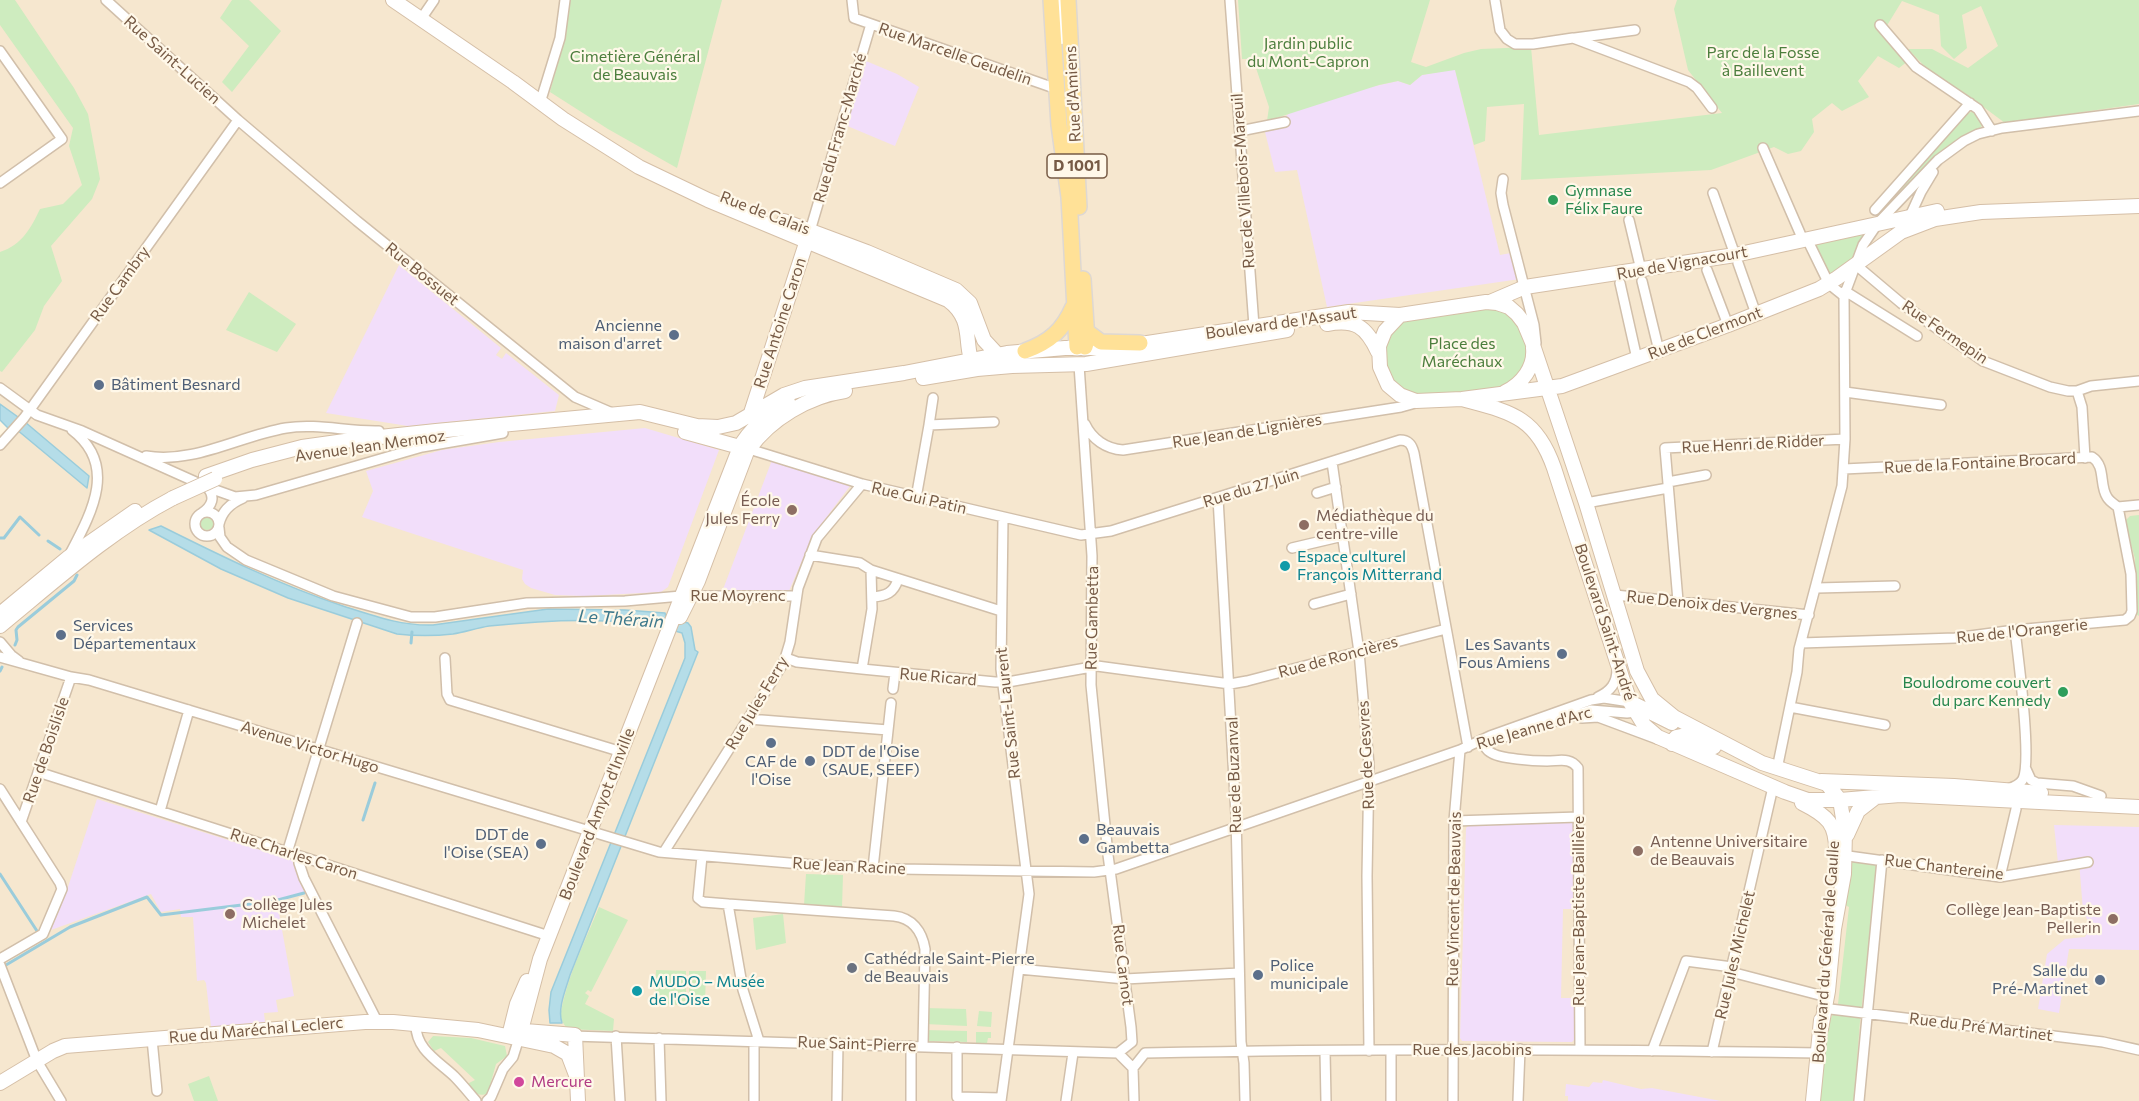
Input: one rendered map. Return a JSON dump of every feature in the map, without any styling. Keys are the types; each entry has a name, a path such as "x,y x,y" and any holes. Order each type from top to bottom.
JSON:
{"main road":[{"name":"Rue de Calais","path":"393,0 542,101 592,139 639,167 708,200 956,290 970,303 984,340 1000,361"},
{"name":"Rue d'Amiens","path":"1052,0 1060,133 1069,197"},
{"name":"Rue d'Amiens","path":"1059,0 1074,304 1080,354"},
{"name":"Rue d'Amiens","path":"1068,0 1086,331"},
{"name":"Rue de Clermont","path":"1877,216 1910,216 1975,206 2025,209 2136,209"},
{"name":"Rue de Clermont","path":"1498,395 1548,389 1566,384 1756,314 1829,284 1912,227 1959,214 2025,209"},
{"name":"Rue de Vignacourt","path":"1486,302 1497,300 1525,287 1642,275 1736,259 1877,216"},
{"path":"1890,240 1910,216"},
{"name":"Rue de Calais","path":"808,236 948,300 956,306 965,319 974,364"},
{"name":"Rue Antoine Caron","path":"745,448 752,442 750,414 808,236"},
{"name":"Boulevard de l'Assaut","path":"1080,354 1140,343 1356,312 1401,315 1486,302 1501,304 1514,310 1524,323 1548,389"},
{"path":"1000,361 1044,344 1067,321 1074,304"},
{"path":"1401,315 1385,331 1378,352 1381,372 1388,385 1400,395 1422,401 1498,395 1514,387 1526,375 1533,361 1532,342"},
{"name":"Boulevard de l'Assaut","path":"1080,354 1341,322 1353,323 1361,327 1372,339 1378,352"},
{"path":"1086,331 1101,342 1140,343"},
{"name":"D 1001","path":"1080,354 1086,331"},
{"path":"1025,351 1080,354"},
{"path":"750,432 771,413 795,398 816,390 850,382 974,364 1080,354"},
{"path":"745,448 776,423 817,398 974,364"},
{"name":"Avenue Jean Mermoz","path":"209,481 252,460 302,447 358,439 614,414 650,413 712,428 732,424 796,390 850,382"},
{"name":"Boulevard Saint-André","path":"1548,389 1586,503 1637,671 1652,699 1669,713 1762,763 1816,780"},
{"name":"Boulevard Saint-André","path":"1462,399 1504,410 1526,423 1539,436 1551,459 1614,651 1636,707 1654,734 1779,790 1808,800 1840,800 1882,795 1946,796 2139,807"},
{"name":"Avenue Jean Mermoz","path":"0,614 69,557 120,520 171,495 209,481 266,463 332,448 449,436 644,421 745,448"},
{"name":"Boulevard Amyot d'Inville","path":"515,1034 519,998 540,958 745,448"},
{"name":"Avenue Jean Mermoz","path":"0,627 88,555 171,495"},
{"path":"1646,690 1646,699 1636,707 1721,742"},
{"path":"1672,744 1676,737 1686,735 1721,750 1762,763"},
{"path":"1777,769 1779,790"},
{"path":"1816,780 2006,789 2139,799"},
{"path":"1816,780 1830,787 1840,800 1844,816 1845,840"},
{"name":"Boulevard du Général de Gaulle","path":"1779,790 1827,819 1834,832 1840,854 1813,1101"},
{"path":"1840,854 1858,811 1868,802 1882,795"},
{"name":"Boulevard Amyot d'Inville","path":"515,1034 528,1004 540,958"},
{"path":"528,1004 533,1022 550,1034"},
{"name":"Rue du Maréchal Leclerc","path":"0,1083 65,1046 377,1021 478,1030 494,1028 515,1034"},
{"name":"Rue Saint-Pierre","path":"515,1034 575,1035"},
{"name":"Rue Saint-Pierre","path":"515,1034 537,1041"},
{"path":"575,1035 578,1101"},
{"path":"537,1041 558,1047 565,1052 570,1058 576,1075"}],"street":[{"name":"Rue Saint-Lucien","path":"106,0 238,120"},
{"path":"421,19 434,0"},
{"path":"542,101 560,38 565,0"},
{"name":"Rue Marcelle Geudelin","path":"852,0 854,18 1057,89"},
{"name":"Rue de Villebois-Mareuil","path":"1230,0 1254,326"},
{"path":"1495,0 1500,30 1511,42 1527,44 1635,30"},
{"name":"Rue du Franc-Marché","path":"808,236 871,24"},
{"path":"1880,25 1916,67 1978,109 1992,131"},
{"path":"1573,38 1693,84 1712,108"},
{"path":"0,51 62,139 0,183"},
{"path":"1777,769 1801,643 1837,509 1844,469 1845,294 1877,216 1970,103"},
{"path":"1877,216 1943,155 1978,134 2139,111"},
{"name":"Rue Cambry","path":"0,445 26,414 238,120"},
{"name":"Rue Bossuet","path":"238,120 366,228 575,397 614,414"},
{"path":"1240,131 1285,122"},
{"path":"1910,216 1925,184 1939,165 1955,149 1978,134"},
{"path":"1763,148 1805,239 1829,284 1917,336"},
{"path":"1503,179 1502,200 1534,325 1537,357"},
{"path":"1713,193 1756,314"},
{"path":"1629,220 1659,351"},
{"path":"1868,238 1876,250"},
{"name":"Rue Fermepin","path":"1856,265 1901,303 1983,361 2050,387 2078,391"},
{"path":"1707,270 1728,325"},
{"path":"1620,283 1637,359"},
{"name":"Rue Gambetta","path":"1080,354 1091,535 1091,685 1110,870"},
{"path":"2085,458 2082,407 2078,391 2091,386 2139,381"},
{"path":"0,388 26,414 62,424 137,454 186,477 209,481 230,495 244,497"},
{"path":"1845,392 1941,405"},
{"path":"916,498 933,399"},
{"name":"Rue Jean de Lignières","path":"1083,422 1089,432 1101,443 1110,448 1124,450 1401,407 1422,401"},
{"path":"929,425 994,422"},
{"path":"62,424 80,437 91,449 96,461 98,479 97,493 69,557"},
{"path":"137,454 166,458 186,456 255,435 295,427 369,432 436,431"},
{"path":"209,481 212,501 209,507 197,517 195,523 199,534 210,536 219,526 221,517 229,506 244,497 422,447 503,433"},
{"name":"Rue Henri de Ridder","path":"1668,485 1665,448 1845,439"},
{"name":"Rue du 27 Juin","path":"1091,535 1111,531 1400,440 1409,442"},
{"name":"Rue Vincent de Beauvais","path":"1409,442 1414,453 1446,629 1464,748 1454,821 1453,1101"},
{"name":"Rue Gui Patin","path":"745,448 916,498 1075,535 1091,535"},
{"path":"186,456 182,468 186,477"},
{"name":"Rue de la Fontaine Brocard","path":"1844,469 2092,458 2097,461 2106,495 2118,507"},
{"name":"Rue de Gesvres","path":"1332,462 1359,652 1370,782 1367,876 1369,1051"},
{"path":"1586,503 1706,475"},
{"name":"Rue Jules Ferry","path":"664,852 786,658 796,596 810,555 821,532 862,484"},
{"path":"1668,485 1678,601"},
{"path":"1317,493 1336,487"},
{"name":"Rue de Buzanval","path":"1218,498 1230,684 1241,1051 1244,1063 1245,1101"},
{"path":"2118,507 2139,505"},
{"name":"Rue de l'Orangerie","path":"1801,643 1955,638 2015,630 2121,621 2130,616 2132,611 2131,574 2118,507"},
{"path":"202,513 213,513 218,518 219,526"},
{"name":"Rue Saint-Laurent","path":"1001,1100 1029,898 1000,662 1003,519"},
{"name":"Rue Moyrenc","path":"219,526 220,537 227,547 246,560 333,596 404,616 435,618 527,603 625,601 686,596 796,596"},
{"path":"1292,548 1343,536"},
{"path":"810,555 861,563 871,570 1001,610"},
{"name":"Avenue Jean Mermoz","path":"0,621 45,584 69,557"},
{"path":"862,669 872,597 871,570"},
{"path":"872,597 889,594 898,579"},
{"path":"1816,588 1895,586"},
{"path":"1314,604 1351,594"},
{"name":"Rue Denoix des Vergnes","path":"1615,595 1809,615"},
{"path":"287,853 357,623"},
{"name":"Rue de Roncières","path":"1091,667 1230,684 1446,629"},
{"path":"2006,789 2022,781 2025,767 2022,686 2015,630"},
{"name":"Avenue Victor Hugo","path":"0,642 11,655 29,665"},
{"path":"1591,700 1607,693 1615,683 1617,671 1614,651"},
{"name":"Avenue Victor Hugo","path":"0,657 89,680 590,831"},
{"path":"445,658 447,694 450,700 622,752"},
{"name":"Rue Ricard","path":"786,658 797,662 895,673 1002,682 1091,667"},
{"path":"893,689 895,673"},
{"name":"Rue de Boislisle","path":"21,822 71,677"},
{"name":"Rue Jeanne d'Arc","path":"1110,870 1370,782 1591,700 1604,698 1636,707"},
{"path":"873,868 891,703"},
{"name":"Rue Jeanne d'Arc","path":"1482,742 1594,710 1627,713 1636,707"},
{"path":"1790,707 1885,724"},
{"path":"159,811 189,710"},
{"path":"1547,725 1598,717 1672,744"},
{"path":"749,719 888,730"},
{"name":"Rue Jean-Baptiste Baillière","path":"1482,742 1491,753 1499,756 1546,761 1569,760 1579,772 1580,1050"},
{"path":"2025,767 2033,782 2073,786 2101,796"},
{"name":"Rue Charles Caron","path":"38,772 549,936"},
{"name":"Rue de Boislisle","path":"0,789 60,883 62,892 42,934 0,959"},
{"name":"Rue Jules Michelet","path":"1712,1052 1779,790"},
{"path":"2000,877 2016,809"},
{"path":"1454,821 1579,817"},
{"name":"Rue Jean Racine","path":"590,831 664,852 813,866 1094,872 1110,870"},
{"name":"Rue Chantereine","path":"1840,854 2000,877 2088,862"},
{"path":"702,856 699,899 703,902 870,914 906,918 914,924 922,937 926,953 923,1046"},
{"path":"301,857 299,863 304,878 377,1021"},
{"path":"1859,1101 1882,860"},
{"name":"Rue Carnot","path":"1110,870 1132,1042"},
{"path":"728,904 743,990 756,1041 754,1101"},
{"name":"Rue du Pré Martinet","path":"1652,1051 1686,961 1732,970 1824,1002 1866,1012 2103,1042 2139,1050"},
{"path":"0,965 37,1061 61,1101"},
{"path":"1019,969 1125,979 1239,973"},
{"path":"416,1024 417,1037 426,1052 452,1074 476,1101"},
{"path":"488,1101 503,1069 513,1057 515,1034"},
{"name":"Rue Saint-Pierre","path":"537,1041 557,1040 575,1035 1118,1053"},
{"path":"616,1036 620,1101"},
{"path":"659,1038 661,1101"},
{"path":"152,1039 157,1091"},
{"path":"1133,1068 1118,1053 1132,1042 1145,1053 1133,1068 1134,1101"},
{"path":"837,1101 838,1043"},
{"path":"911,1046 911,1101"},
{"path":"957,1047 957,1097 1001,1100"},
{"path":"1518,1101 1520,1049"},
{"name":"Rue des Jacobins","path":"1145,1053 1520,1049 1818,1053"},
{"path":"1391,1050 1391,1101"},
{"path":"1325,1051 1326,1101"},
{"path":"1066,1101 1073,1053"}],"shaded area":[{"path":"0,0 2139,0 2139,1101 0,1101 0,435 8,428 0,420"},
{"path":"866,61 897,74 919,87 895,146 845,125"},
{"path":"1455,69 1500,255 1511,253 1520,279 1327,307 1297,170 1275,172 1265,132 1288,127 1285,117 1302,102 1398,81 1410,85 1422,75"},
{"path":"399,265 501,348 496,355 502,359 506,353 559,395 555,411 408,426 326,413"},
{"path":"645,428 719,450 668,587 661,592 585,596 555,595 525,584 522,579 523,570 362,517 373,491 366,471 442,450 499,442"},
{"name":"École Jules Ferry","path":"772,460 850,486 813,535 789,591 722,592"},
{"name":"Collège Jules Michelet","path":"97,799 292,860 308,893 277,902 294,996 276,1000 278,1012 264,1013 265,1022 211,1027 206,983 204,980 197,981 193,917 181,917 180,909 161,912 151,894 51,930 65,896"},
{"path":"1572,821 1575,824 1575,909 1563,909 1561,998 1576,998 1576,1038 1572,1042 1462,1041 1460,1038 1466,828 1468,826"},
{"name":"Collège Jean-Baptiste Pellerin","path":"2054,825 2139,827 2139,950 2069,949 2059,1013 2038,1009 2047,954 2065,939 2085,937 2091,927 2083,911 2079,861 2058,863"},
{"path":"1603,1080 1641,1089 1652,1088 1721,1101 1568,1101 1568,1096 1565,1096 1566,1084 1589,1087 1593,1082 1602,1083"}],"green space":[{"path":"0,0 15,0 74,88 88,114 100,179 92,199 51,246 62,281 44,306 35,330 2,372 0,371 0,252 20,240 40,209 63,204 82,185 69,146 73,128 0,25"},
{"path":"232,0 249,0 281,31 232,92 222,82 249,46 220,18"},
{"name":"Cimetière Général de Beauvais","path":"569,0 722,0 677,168 608,129 550,92 566,32"},
{"path":"1238,0 1430,0 1411,62 1426,67 1481,49 1531,47 1539,135 1722,113 1688,70 1674,9 1677,0 2139,0 2139,104 2005,123 1962,91 1934,76 1908,49 1932,49 1968,68 1998,46 1981,6 1962,15 1967,48 1954,59 1941,46 1939,15 1902,1 1883,32 1908,61 1899,68 1878,56 1858,81 1869,97 1842,111 1832,103 1812,119 1814,132 1801,151 1788,154 1774,147 1711,170 1521,180 1524,104 1487,107 1485,141 1474,145 1455,70 1422,75 1410,85 1398,81 1379,85 1267,121 1269,107 1253,59 1242,59"},
{"path":"1971,112 1976,113 1982,126 1935,159 1889,205 1884,203 1961,118"},
{"path":"1865,233 1854,260 1832,275 1828,273 1813,243"},
{"path":"249,292 296,324 277,352 226,330"},
{"name":"Place des Maréchaux","path":"1486,308 1504,310 1517,323 1529,353 1522,373 1517,379 1490,390 1428,395 1411,394 1392,380 1387,370 1385,348 1395,328 1404,321"},
{"path":"2139,515 2139,616 2136,614 2135,559 2125,521 2130,516"},
{"path":"207,516 212,518 214,523 212,528 207,530 202,528 200,523 202,518"},
{"path":"1857,860 1878,865 1860,1021 1854,1101 1819,1101 1829,1022 1838,1004 1849,907 1845,905 1851,863"},
{"path":"806,874 843,875 842,907 804,905"},
{"path":"599,907 628,920 591,992 588,990 585,993 589,996 585,1004 614,1019 613,1031 567,1029 560,1018 563,1004 576,962"},
{"path":"783,914 786,943 756,950 753,918"},
{"path":"656,970 686,971 686,1005 655,1004"},
{"path":"689,971 706,971 705,1005 689,1005"},
{"path":"925,1008 966,1009 967,1026 925,1024"},
{"path":"979,1011 992,1012 991,1027 977,1026"},
{"path":"925,1030 967,1031 967,1042 925,1041"},
{"path":"976,1032 991,1032 991,1038 988,1038 987,1043 976,1043"},
{"path":"433,1036 471,1038 505,1046 507,1056 496,1064 488,1093 481,1095 474,1092 467,1084 475,1080 441,1048 434,1051 428,1042"},
{"path":"209,1076 218,1101 194,1101 188,1084"}],"water":[{"path":"0,404 89,476 87,488 16,429 8,428 0,420"},
{"name":"Le Thérain","path":"161,526 296,589 354,610 399,622 433,625 548,609 665,613 666,617 688,623 691,627 695,650 698,652 570,975 561,1005 562,1023 550,1023 551,992 685,658 682,633 637,623 586,620 489,626 446,635 397,634 288,598 221,569 149,530"}],"waterway":[{"path":"0,538 4,538 20,517 39,535"},
{"path":"48,541 60,549"},
{"path":"15,645 18,627 74,581 77,575"},
{"path":"411,643 412,632"},
{"path":"0,671 2,667"},
{"path":"363,820 375,783"},
{"path":"0,874 37,931"},
{"path":"6,965 70,927 147,897 161,915 274,901 304,893"}],"place":[{"name":"Gymnase Félix Faure","path":"1553,200"},
{"name":"Ancienne maison d'arret","path":"674,335"},
{"name":"Bâtiment Besnard","path":"99,385"},
{"name":"École Jules Ferry","path":"792,510"},
{"name":"Médiathèque du centre-ville","path":"1304,525"},
{"name":"Espace culturel François Mitterrand","path":"1285,566"},
{"name":"Services Départementaux","path":"61,635"},
{"name":"Les Savants Fous Amiens","path":"1562,654"},
{"name":"Boulodrome couvert du parc Kennedy","path":"2063,692"},
{"name":"CAF de l'Oise","path":"771,743"},
{"name":"DDT de l'Oise (SAUE, SEEF)","path":"810,761"},
{"name":"Beauvais Gambetta","path":"1084,839"},
{"name":"DDT de l'Oise (SEA)","path":"541,844"},
{"name":"Antenne Universitaire de Beauvais","path":"1638,851"},
{"name":"Collège Jules Michelet","path":"230,914"},
{"name":"Collège Jean-Baptiste Pellerin","path":"2113,919"},
{"name":"Cathédrale Saint-Pierre de Beauvais","path":"852,968"},
{"name":"Police municipale","path":"1258,975"},
{"name":"Salle du Pré-Martinet","path":"2100,980"},
{"name":"MUDO – Musée de l'Oise","path":"637,991"},
{"name":"Mercure","path":"519,1082"}],"park label":[{"name":"Jardin public du Mont-Capron","path":"1308,53"},
{"name":"Parc de la Fosse à Baillevent","path":"1763,62"}]}
